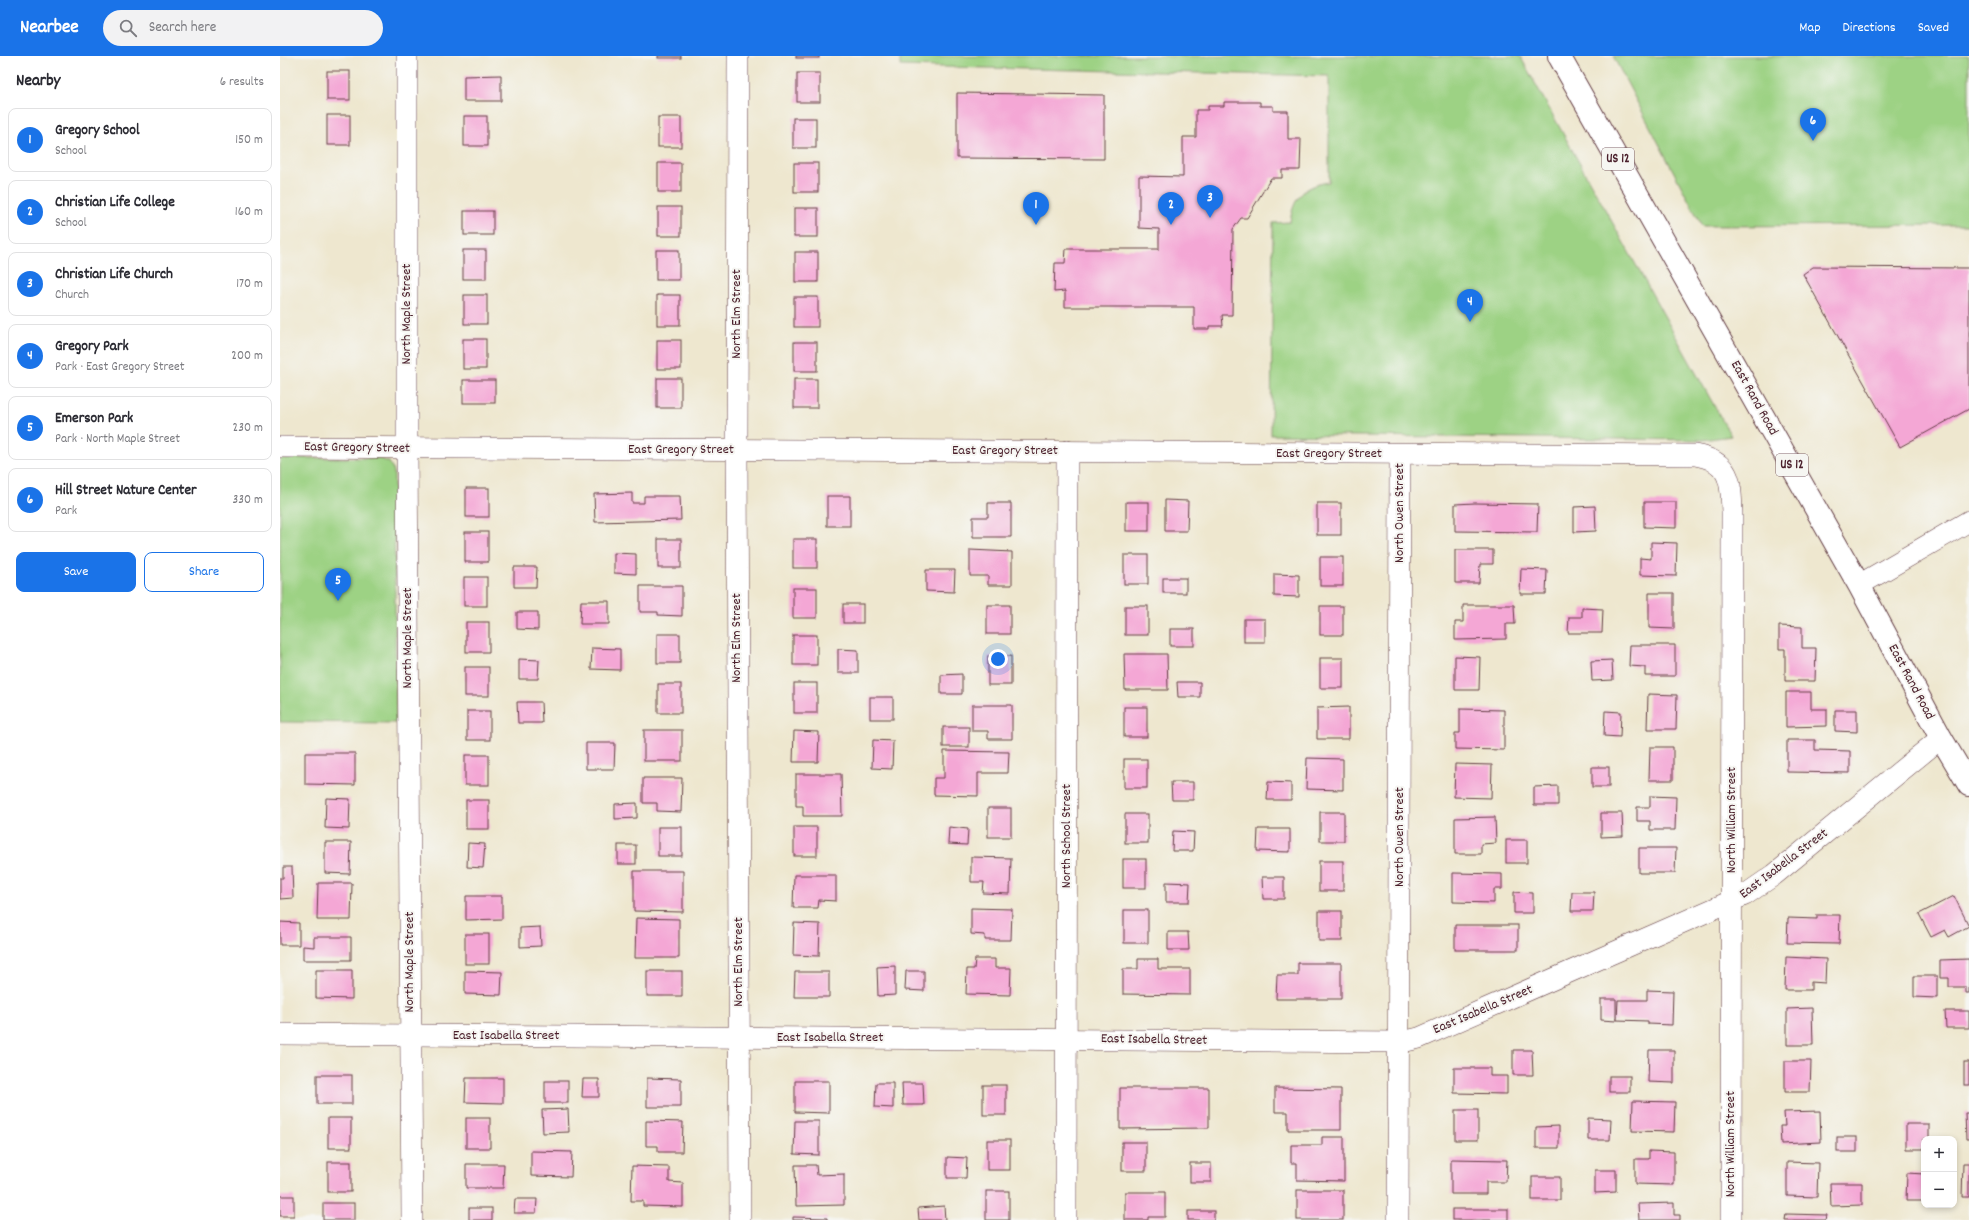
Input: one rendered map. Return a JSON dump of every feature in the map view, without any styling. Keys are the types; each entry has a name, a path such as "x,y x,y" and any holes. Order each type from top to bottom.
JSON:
{"main road":[{"name":"East Rand Road","path":"1559,56 1859,584 1941,738 1969,785"}],"street":[{"name":"North Maple Street","path":"408,56 407,448 412,1220"},
{"name":"North Elm Street","path":"738,56 737,450 740,1220"},
{"name":"East Gregory Street","path":"280,447 1695,455 1712,460 1720,464 1725,470"},
{"name":"North School Street","path":"1066,1220 1068,451"},
{"name":"North Owen Street","path":"1398,1220 1400,454"},
{"name":"North William Street","path":"1725,470 1731,490 1732,513 1731,1220"},
{"path":"1859,584 1969,521"},
{"name":"East Isabella Street","path":"280,1034 1398,1042 1414,1040 1732,902 1765,882 1941,738"}],"green space":[{"path":"900,56 1520,56 1731,436 1703,440 1271,435 1273,223 1290,222 1297,199 1307,189 1329,182 1329,76 900,66"},
{"path":"1613,56 1969,56 1969,225 1702,226"},
{"path":"280,458 378,458 389,462 394,471 396,723 280,722"}],"building":[{"path":"658,56 681,56 681,58 658,58"},
{"path":"796,56 819,56 819,58 796,58"},
{"path":"327,71 350,71 350,100 327,100"},
{"path":"797,73 820,73 820,102 797,102"},
{"path":"501,75 501,101 464,101 464,76"},
{"path":"957,93 1104,95 1104,159 957,158"},
{"path":"1224,102 1260,102 1260,106 1273,106 1273,111 1288,111 1288,139 1301,139 1300,170 1282,170 1282,178 1271,178 1247,218 1241,218 1233,229 1232,315 1222,315 1223,326 1209,326 1209,329 1194,329 1194,307 1065,307 1065,291 1054,292 1055,263 1065,263 1066,249 1159,249 1159,229 1139,228 1139,176 1183,177 1183,137 1196,137 1196,110 1208,110 1208,106 1224,106"},
{"path":"327,115 350,115 350,145 327,145"},
{"path":"464,116 487,116 487,146 464,146"},
{"path":"658,117 681,117 681,147 658,147"},
{"path":"793,118 816,118 816,148 793,148"},
{"path":"658,163 681,163 681,192 658,192"},
{"path":"794,163 818,163 818,192 794,192"},
{"path":"658,207 681,207 681,236 658,236"},
{"path":"794,208 818,208 818,237 794,237"},
{"path":"464,211 493,211 493,235 464,235"},
{"path":"463,250 486,250 486,279 463,279"},
{"path":"656,250 679,250 679,280 656,280"},
{"path":"795,252 818,252 818,282 795,282"},
{"path":"1813,267 1969,268 1969,409 1900,447 1803,274"},
{"path":"464,295 487,295 487,324 464,324"},
{"path":"657,295 680,295 680,325 657,325"},
{"path":"794,297 818,297 818,327 794,327"},
{"path":"463,339 486,339 486,369 463,369"},
{"path":"657,340 681,340 681,369 657,369"},
{"path":"794,342 817,342 817,371 794,371"},
{"path":"657,378 681,378 681,408 657,408"},
{"path":"794,379 817,379 817,408 794,408"},
{"path":"463,380 495,380 495,403 463,403"},
{"path":"466,488 489,488 489,517 466,517"},
{"path":"632,493 632,503 644,503 644,496 680,496 681,520 595,522 594,494"},
{"path":"827,496 850,496 850,526 827,526"},
{"path":"1165,500 1188,501 1187,531 1165,531"},
{"path":"1126,502 1149,502 1149,531 1126,531"},
{"path":"1644,502 1676,502 1676,528 1644,527"},
{"path":"988,503 1011,503 1011,537 973,537 973,517 988,517"},
{"path":"1317,503 1341,503 1341,535 1317,535"},
{"path":"1455,504 1538,504 1537,532 1455,531"},
{"path":"1595,506 1596,531 1574,532 1574,507"},
{"path":"465,532 488,532 488,562 465,562"},
{"path":"658,539 681,539 681,568 658,568"},
{"path":"793,539 817,539 817,568 793,568"},
{"path":"1651,542 1677,543 1676,576 1640,575 1640,558 1651,559"},
{"path":"970,550 1012,552 1012,585 988,585 988,576 970,576"},
{"path":"1455,550 1493,550 1493,564 1480,564 1479,583 1455,583"},
{"path":"614,553 636,554 636,574 614,573"},
{"path":"1124,555 1148,555 1148,584 1124,584"},
{"path":"1320,557 1343,557 1343,586 1320,586"},
{"path":"514,567 537,567 536,587 514,587"},
{"path":"1521,569 1547,570 1546,594 1520,594"},
{"path":"926,570 955,570 954,592 926,591"},
{"path":"1274,574 1299,575 1299,597 1274,596"},
{"path":"464,577 487,577 487,606 464,606"},
{"path":"1163,578 1186,578 1186,593 1163,593"},
{"path":"640,586 682,586 682,616 658,615 658,612 640,612"},
{"path":"793,588 817,588 817,618 793,618"},
{"path":"1649,593 1674,593 1674,629 1649,628"},
{"path":"581,601 609,601 609,624 580,624"},
{"path":"843,604 863,604 863,623 843,623"},
{"path":"987,605 1010,605 1010,634 987,634"},
{"path":"1463,605 1514,605 1515,624 1506,624 1506,639 1455,640 1455,622 1463,622"},
{"path":"1125,606 1148,606 1148,635 1125,635"},
{"path":"1320,606 1343,606 1343,635 1320,635"},
{"path":"1582,608 1603,609 1602,633 1568,633 1569,617 1582,617"},
{"path":"517,612 538,612 538,630 517,629"},
{"path":"1244,619 1265,619 1265,642 1244,642"},
{"path":"466,622 489,622 489,652 466,652"},
{"path":"1779,626 1802,627 1802,648 1816,648 1815,681 1785,681 1785,649 1779,649"},
{"path":"1170,629 1194,629 1194,646 1170,646"},
{"path":"657,634 680,634 680,663 657,663"},
{"path":"793,635 817,635 817,665 793,665"},
{"path":"1630,645 1675,645 1675,676 1645,676 1645,667 1629,666"},
{"path":"592,648 620,649 620,670 591,669"},
{"path":"838,649 858,650 858,673 838,673"},
{"path":"1124,654 1167,654 1168,690 1125,690"},
{"path":"988,656 1011,656 1011,685 988,685"},
{"path":"1455,656 1480,657 1479,690 1455,690"},
{"path":"1320,658 1343,658 1343,688 1320,688"},
{"path":"519,659 539,660 538,679 519,679"},
{"path":"1612,660 1613,680 1592,681 1591,661"},
{"path":"465,667 489,667 489,696 465,696"},
{"path":"962,674 962,694 941,694 941,675"},
{"path":"1177,682 1200,682 1200,697 1178,697"},
{"path":"794,683 817,683 817,713 794,713"},
{"path":"658,684 681,684 681,713 658,713"},
{"path":"1786,692 1811,692 1811,709 1827,709 1827,726 1786,727"},
{"path":"1648,694 1677,695 1676,729 1647,729"},
{"path":"870,697 893,697 893,719 870,719"},
{"path":"517,702 541,702 542,723 518,723"},
{"path":"972,705 1012,705 1012,739 988,739 988,731 972,731"},
{"path":"1124,707 1147,707 1147,737 1124,737"},
{"path":"1349,707 1349,739 1317,739 1317,708"},
{"path":"1460,709 1504,710 1504,750 1455,749 1455,733 1460,733"},
{"path":"1835,710 1857,710 1857,732 1835,731"},
{"path":"467,711 490,711 490,740 467,740"},
{"path":"1605,711 1621,712 1620,737 1604,736"},
{"path":"943,727 969,727 969,747 943,747"},
{"path":"644,730 682,730 682,761 644,761"},
{"path":"794,731 819,732 818,762 793,762"},
{"path":"873,740 893,741 892,769 872,768"},
{"path":"1787,740 1815,740 1815,750 1850,751 1850,773 1787,772"},
{"path":"586,743 615,743 614,769 586,769"},
{"path":"1650,747 1673,747 1673,780 1649,780"},
{"path":"944,751 1009,752 1008,773 978,773 978,796 934,795 934,778 944,778"},
{"path":"305,753 355,753 355,785 305,784"},
{"path":"465,755 489,755 489,785 465,785"},
{"path":"1307,758 1343,759 1343,790 1306,789"},
{"path":"1124,759 1147,759 1147,788 1124,788"},
{"path":"1455,764 1492,765 1491,798 1454,797"},
{"path":"1592,767 1609,767 1609,787 1592,787"},
{"path":"796,774 841,774 842,816 803,816 803,806 796,806"},
{"path":"643,778 682,778 681,812 657,811 657,803 643,803"},
{"path":"1171,782 1193,782 1193,800 1172,800"},
{"path":"1268,782 1291,783 1291,800 1267,800"},
{"path":"1558,786 1558,805 1534,805 1534,787"},
{"path":"1650,796 1676,797 1675,830 1650,830 1650,821 1637,821 1637,807 1650,807"},
{"path":"326,798 350,799 349,829 325,828"},
{"path":"466,800 489,800 489,829 466,829"},
{"path":"637,803 637,818 615,819 615,804"},
{"path":"988,808 1011,808 1011,837 988,837"},
{"path":"1320,812 1344,812 1344,841 1320,841"},
{"path":"1601,813 1622,813 1623,836 1601,837"},
{"path":"1125,814 1148,814 1148,843 1125,843"},
{"path":"1495,817 1496,843 1481,844 1481,854 1455,854 1455,818"},
{"path":"658,827 682,827 682,856 658,856"},
{"path":"794,827 817,827 817,856 794,856"},
{"path":"949,827 968,829 967,845 948,844"},
{"path":"1258,829 1290,829 1290,852 1257,851"},
{"path":"1173,831 1194,832 1193,851 1172,851"},
{"path":"1506,840 1527,840 1527,863 1506,863"},
{"path":"325,842 351,842 350,874 325,873"},
{"path":"468,843 485,844 483,868 467,867"},
{"path":"618,845 636,845 636,864 618,864"},
{"path":"1639,848 1676,848 1675,873 1639,873"},
{"path":"971,857 1011,858 1010,894 983,893 984,882 971,882"},
{"path":"1123,859 1146,859 1146,888 1123,888"},
{"path":"1319,861 1343,861 1343,891 1319,891"},
{"path":"283,867 292,867 293,898 280,899 280,878 283,878"},
{"path":"634,871 683,871 683,912 634,911"},
{"path":"1453,873 1502,874 1502,889 1494,889 1494,903 1453,902"},
{"path":"794,875 836,875 836,901 819,900 818,908 793,908"},
{"path":"1262,877 1284,877 1284,899 1263,899"},
{"path":"1166,882 1190,883 1189,902 1166,902"},
{"path":"318,883 352,883 351,920 317,920"},
{"path":"1514,892 1533,893 1533,913 1514,913"},
{"path":"1572,892 1594,892 1593,911 1571,911"},
{"path":"466,896 502,896 502,919 466,920"},
{"path":"1954,896 1969,926 1949,937 1945,930 1931,937 1919,914"},
{"path":"971,908 1012,909 1011,940 985,940 985,935 971,934"},
{"path":"1124,910 1148,910 1148,943 1124,943"},
{"path":"1319,911 1342,911 1342,941 1319,941"},
{"path":"1817,915 1840,915 1839,944 1787,943 1788,918 1817,919"},
{"path":"636,918 679,919 679,958 635,958"},
{"path":"280,922 299,923 299,945 280,945"},
{"path":"794,923 820,924 819,956 793,955"},
{"path":"1455,925 1518,925 1518,950 1455,950"},
{"path":"540,927 541,946 520,947 520,928"},
{"path":"1168,932 1188,932 1189,950 1168,950"},
{"path":"465,934 489,934 489,964 465,964"},
{"path":"314,937 351,937 351,960 303,960 303,946 314,947"},
{"path":"1786,957 1826,959 1825,983 1811,982 1811,990 1785,990"},
{"path":"975,959 995,959 995,968 1011,968 1010,995 966,994 967,969 974,969"},
{"path":"1138,959 1158,959 1158,969 1190,969 1190,995 1123,994 1123,969 1138,969"},
{"path":"1969,959 1969,993 1966,993 1966,987 1949,987 1949,978 1940,978 1940,960"},
{"path":"1298,963 1341,963 1341,999 1276,999 1277,975 1298,975"},
{"path":"895,966 895,995 878,996 877,967"},
{"path":"316,970 352,970 352,999 316,998"},
{"path":"465,971 502,972 501,995 465,994"},
{"path":"647,971 682,971 682,996 647,996"},
{"path":"906,971 924,971 924,991 905,990"},
{"path":"795,972 829,972 829,997 794,997"},
{"path":"1914,976 1937,976 1937,998 1914,997"},
{"path":"1647,990 1673,991 1672,1025 1648,1024 1648,1021 1617,1020 1618,1000 1647,1000"},
{"path":"1601,999 1616,999 1616,1021 1601,1020"},
{"path":"1812,1008 1813,1045 1787,1045 1787,1009"},
{"path":"1945,1011 1969,1011 1969,1028 1946,1028"},
{"path":"1513,1050 1532,1050 1533,1075 1513,1075"},
{"path":"1649,1050 1674,1050 1674,1083 1648,1082"},
{"path":"1785,1061 1811,1061 1810,1092 1785,1092"},
{"path":"1964,1062 1969,1062 1969,1085 1964,1085"},
{"path":"1454,1068 1490,1068 1490,1076 1507,1076 1507,1094 1454,1093"},
{"path":"317,1075 352,1075 352,1104 317,1104"},
{"path":"1609,1076 1630,1076 1630,1092 1609,1092"},
{"path":"466,1078 503,1078 503,1103 465,1102"},
{"path":"647,1078 681,1079 681,1107 647,1107"},
{"path":"583,1079 599,1079 599,1097 582,1097"},
{"path":"545,1081 568,1081 568,1103 545,1103"},
{"path":"795,1081 829,1081 829,1113 795,1112"},
{"path":"876,1083 893,1083 893,1108 875,1107"},
{"path":"902,1083 923,1083 924,1105 903,1105"},
{"path":"983,1085 1006,1085 1006,1115 983,1115"},
{"path":"1120,1088 1209,1088 1209,1128 1120,1129"},
{"path":"1275,1088 1341,1089 1341,1130 1288,1130 1288,1112 1275,1112"},
{"path":"1633,1101 1675,1102 1674,1132 1632,1131"},
{"path":"568,1109 569,1132 543,1133 542,1110"},
{"path":"1455,1110 1478,1110 1478,1140 1455,1140"},
{"path":"1820,1111 1821,1142 1781,1144 1780,1126 1785,1126 1784,1112"},
{"path":"1965,1113 1969,1113 1969,1139 1966,1139"},
{"path":"328,1118 351,1118 351,1148 328,1148"},
{"path":"466,1118 490,1118 490,1148 466,1148"},
{"path":"1588,1118 1611,1119 1610,1140 1588,1140"},
{"path":"646,1121 683,1122 682,1152 658,1152 658,1146 646,1146"},
{"path":"795,1121 819,1121 819,1155 794,1154"},
{"path":"1906,1124 1929,1124 1929,1136 1921,1136 1921,1149 1906,1149"},
{"path":"1559,1126 1559,1148 1536,1148 1536,1127"},
{"path":"1322,1137 1344,1137 1344,1181 1297,1180 1297,1163 1291,1163 1291,1145 1322,1145"},
{"path":"1837,1137 1857,1137 1857,1152 1837,1152"},
{"path":"987,1140 1010,1140 1010,1170 987,1170"},
{"path":"1122,1142 1146,1142 1146,1171 1122,1171"},
{"path":"531,1151 572,1152 571,1177 531,1176"},
{"path":"1649,1151 1674,1152 1674,1185 1635,1184 1635,1159 1649,1159"},
{"path":"947,1157 967,1158 966,1178 947,1178"},
{"path":"1451,1159 1507,1160 1506,1182 1486,1182 1486,1194 1451,1194"},
{"path":"328,1162 351,1162 351,1192 328,1192"},
{"path":"1787,1162 1818,1163 1817,1197 1787,1196"},
{"path":"1190,1163 1211,1163 1211,1182 1190,1182"},
{"path":"1963,1163 1969,1163 1969,1197 1962,1197"},
{"path":"466,1164 504,1164 503,1188 466,1188"},
{"path":"795,1165 816,1165 817,1175 844,1174 844,1205 796,1206"},
{"path":"632,1166 669,1167 669,1182 683,1183 683,1207 643,1206 643,1201 631,1201"},
{"path":"1595,1170 1616,1170 1616,1192 1595,1193"},
{"path":"1907,1173 1921,1174 1921,1201 1906,1201"},
{"path":"1532,1177 1560,1177 1560,1200 1532,1200"},
{"path":"1830,1183 1862,1183 1862,1205 1831,1206"},
{"path":"1297,1190 1343,1190 1343,1220 1297,1220"},
{"path":"986,1191 1009,1191 1009,1220 986,1220"},
{"path":"1125,1192 1165,1192 1165,1217 1148,1217 1148,1220 1125,1220"},
{"path":"280,1196 294,1196 294,1216 280,1216"},
{"path":"515,1199 537,1199 536,1213 514,1213"},
{"path":"323,1203 354,1203 354,1220 323,1220"},
{"path":"1674,1203 1674,1215 1680,1215 1680,1220 1639,1220 1638,1204"},
{"path":"944,1206 945,1220 919,1220 918,1208"},
{"path":"469,1208 492,1208 492,1220 469,1220"},
{"path":"1452,1209 1508,1209 1508,1220 1452,1220"},
{"path":"1188,1211 1214,1211 1214,1220 1188,1220"},
{"path":"1786,1214 1827,1215 1826,1220 1785,1220"},
{"path":"793,1217 827,1218 827,1220 793,1220"}],"place":[{"name":"Hill Street Nature Center","path":"1813,141"},
{"name":"Christian Life Church","path":"1210,218"},
{"name":"Gregory School","path":"1036,225"},
{"name":"Christian Life College","path":"1171,225"},
{"name":"Gregory Park","path":"1470,322"},
{"name":"Emerson Park","path":"338,601"}]}
